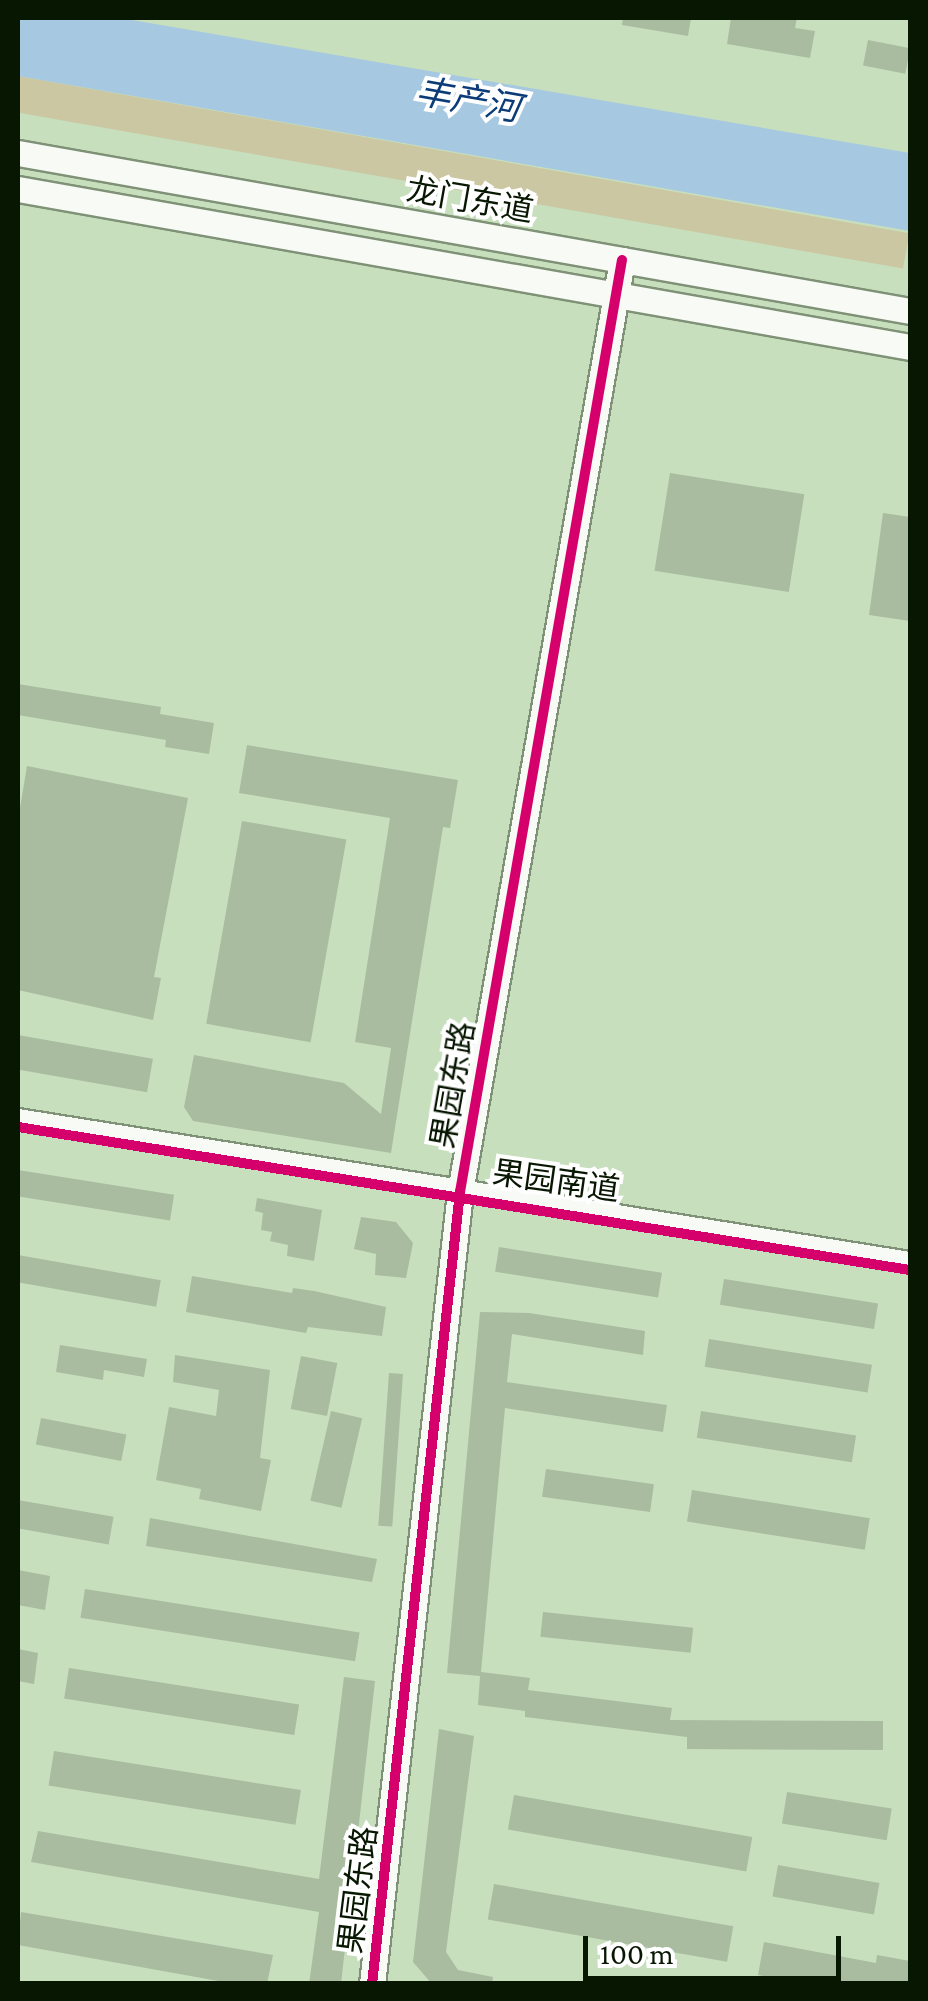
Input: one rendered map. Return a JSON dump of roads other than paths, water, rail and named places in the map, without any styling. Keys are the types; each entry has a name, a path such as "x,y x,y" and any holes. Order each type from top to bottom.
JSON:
{"street":[{"name":"龙门东道","path":"18,152 910,311"},
{"name":"龙门东道","path":"18,188 910,347"},
{"name":"果园东路","path":"372,1984 465,1196 627,261"},
{"name":"果园南道","path":"18,1118 910,1270"},
{"name":"果园南道","path":"18,1127 910,1261"},
{"name":"果园东路","path":"385,1984 465,1196"}],"water":[{"name":"丰产河","path":"18,18 120,18 910,153 910,231 18,76"}]}
